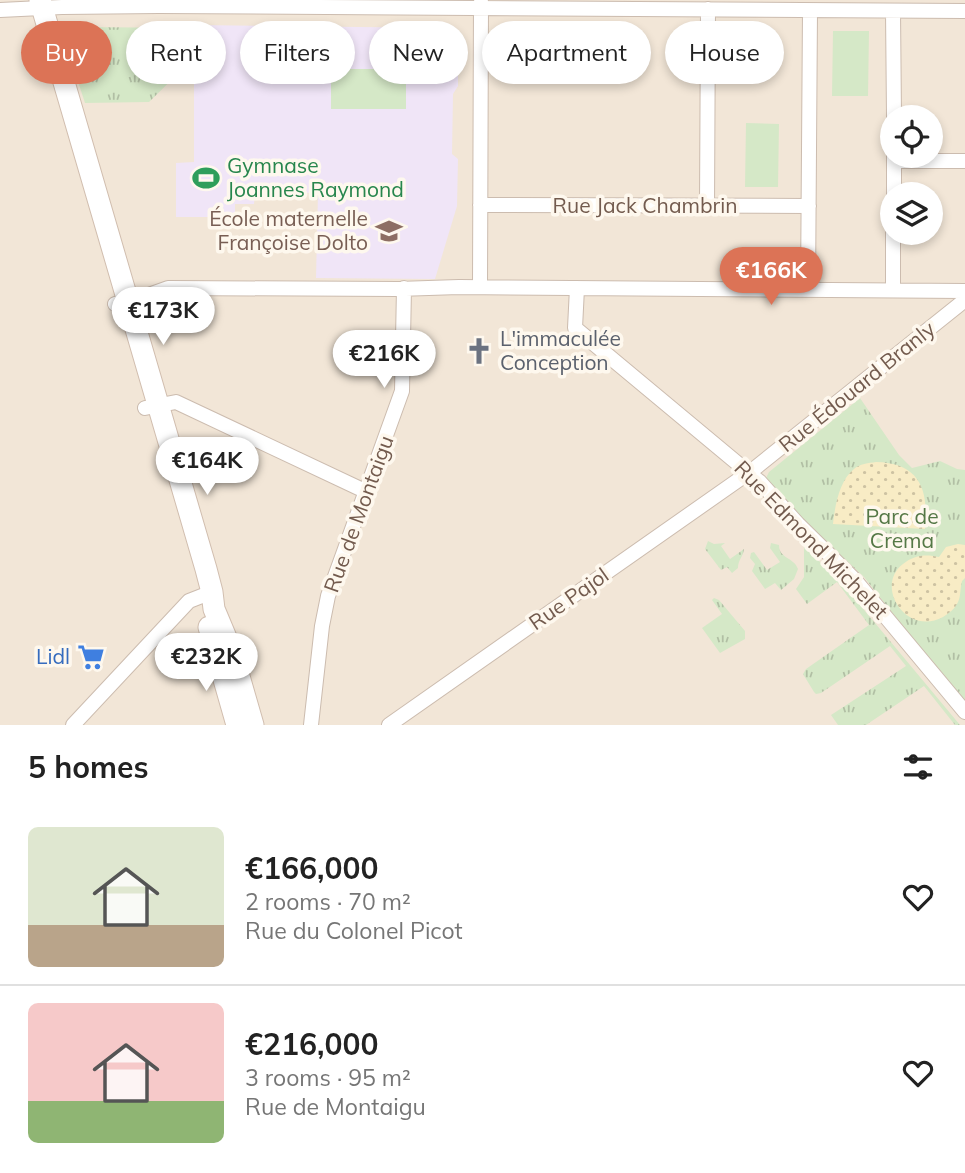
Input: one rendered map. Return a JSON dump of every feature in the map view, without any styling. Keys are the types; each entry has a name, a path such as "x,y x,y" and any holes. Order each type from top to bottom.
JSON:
{"main road":[{"path":"34,3 206,594 237,725"},
{"path":"206,594 232,652 253,725"}],"street":[{"path":"0,10 34,3 120,6 481,4 708,9 965,10"},
{"path":"480,287 481,4"},
{"path":"707,206 708,9"},
{"path":"808,289 810,10"},
{"path":"893,11 894,105"},
{"path":"943,160 965,161"},
{"name":"Rue Jack Chambrin","path":"480,205 809,206"},
{"path":"893,245 893,290"},
{"path":"121,302 168,288 480,287 965,291"},
{"name":"Rue de Montaigu","path":"311,725 328,596 402,391 404,288"},
{"name":"Rue Edmond Michelet","path":"577,288 575,328 760,482 855,580 965,712"},
{"name":"Rue Édouard Branly","path":"748,472 965,299"},
{"path":"151,407 176,402 367,492"},
{"name":"Rue Pajol","path":"389,725 748,472"},
{"path":"73,725 189,601 206,594"}],"shaded area":[{"path":"0,0 965,0 965,725 0,725"},
{"path":"226,25 240,26 240,84 355,84 355,27 369,27 369,84 458,84 453,94 452,154 458,159 457,206 435,279 316,278 318,193 255,192 254,204 235,204 235,217 176,217 176,163 194,162 194,84 226,84"}],"green space":[{"path":"112,27 126,27 126,84 167,84 149,102 85,103 79,84 112,84"},
{"path":"833,31 869,31 868,96 832,96"},
{"path":"355,69 369,69 369,84 406,84 406,109 331,109 331,84 355,84"},
{"path":"746,123 779,124 778,187 745,187"},
{"name":"Parc de Crema","path":"860,398 899,455 912,468 940,461 965,470 965,700 864,577 815,532 766,478 769,472"},
{"path":"708,541 714,544 725,543 721,546 730,559 744,549 738,568 732,573 727,567 721,570 705,549"},
{"path":"771,543 779,545 781,553 798,569 794,579 781,590 775,583 765,589 752,571 755,564 750,558 754,552 767,570 780,562 770,548"},
{"path":"804,546 845,587 960,725 955,725 924,686 866,725 838,725 831,715 906,666 890,646 821,693 814,692 803,674 806,669 869,625 837,582 807,604 796,589 804,577"},
{"path":"712,600 719,600 745,631 745,639 720,653 702,628 722,614"}],"sand":[{"path":"876,462 903,467 918,481 925,502 925,529 833,524 841,487 849,474 856,467"},
{"path":"965,545 965,578 955,607 943,617 929,621 906,615 893,596 895,573 911,559 939,557 946,547"}],"place":[{"name":"Gymnase Joannes Raymond","path":"206,178"},
{"name":"École maternelle Françoise Dolto","path":"389,231"},
{"name":"L'immaculée Conception","path":"479,351"},
{"name":"Lidl","path":"91,657"}]}
